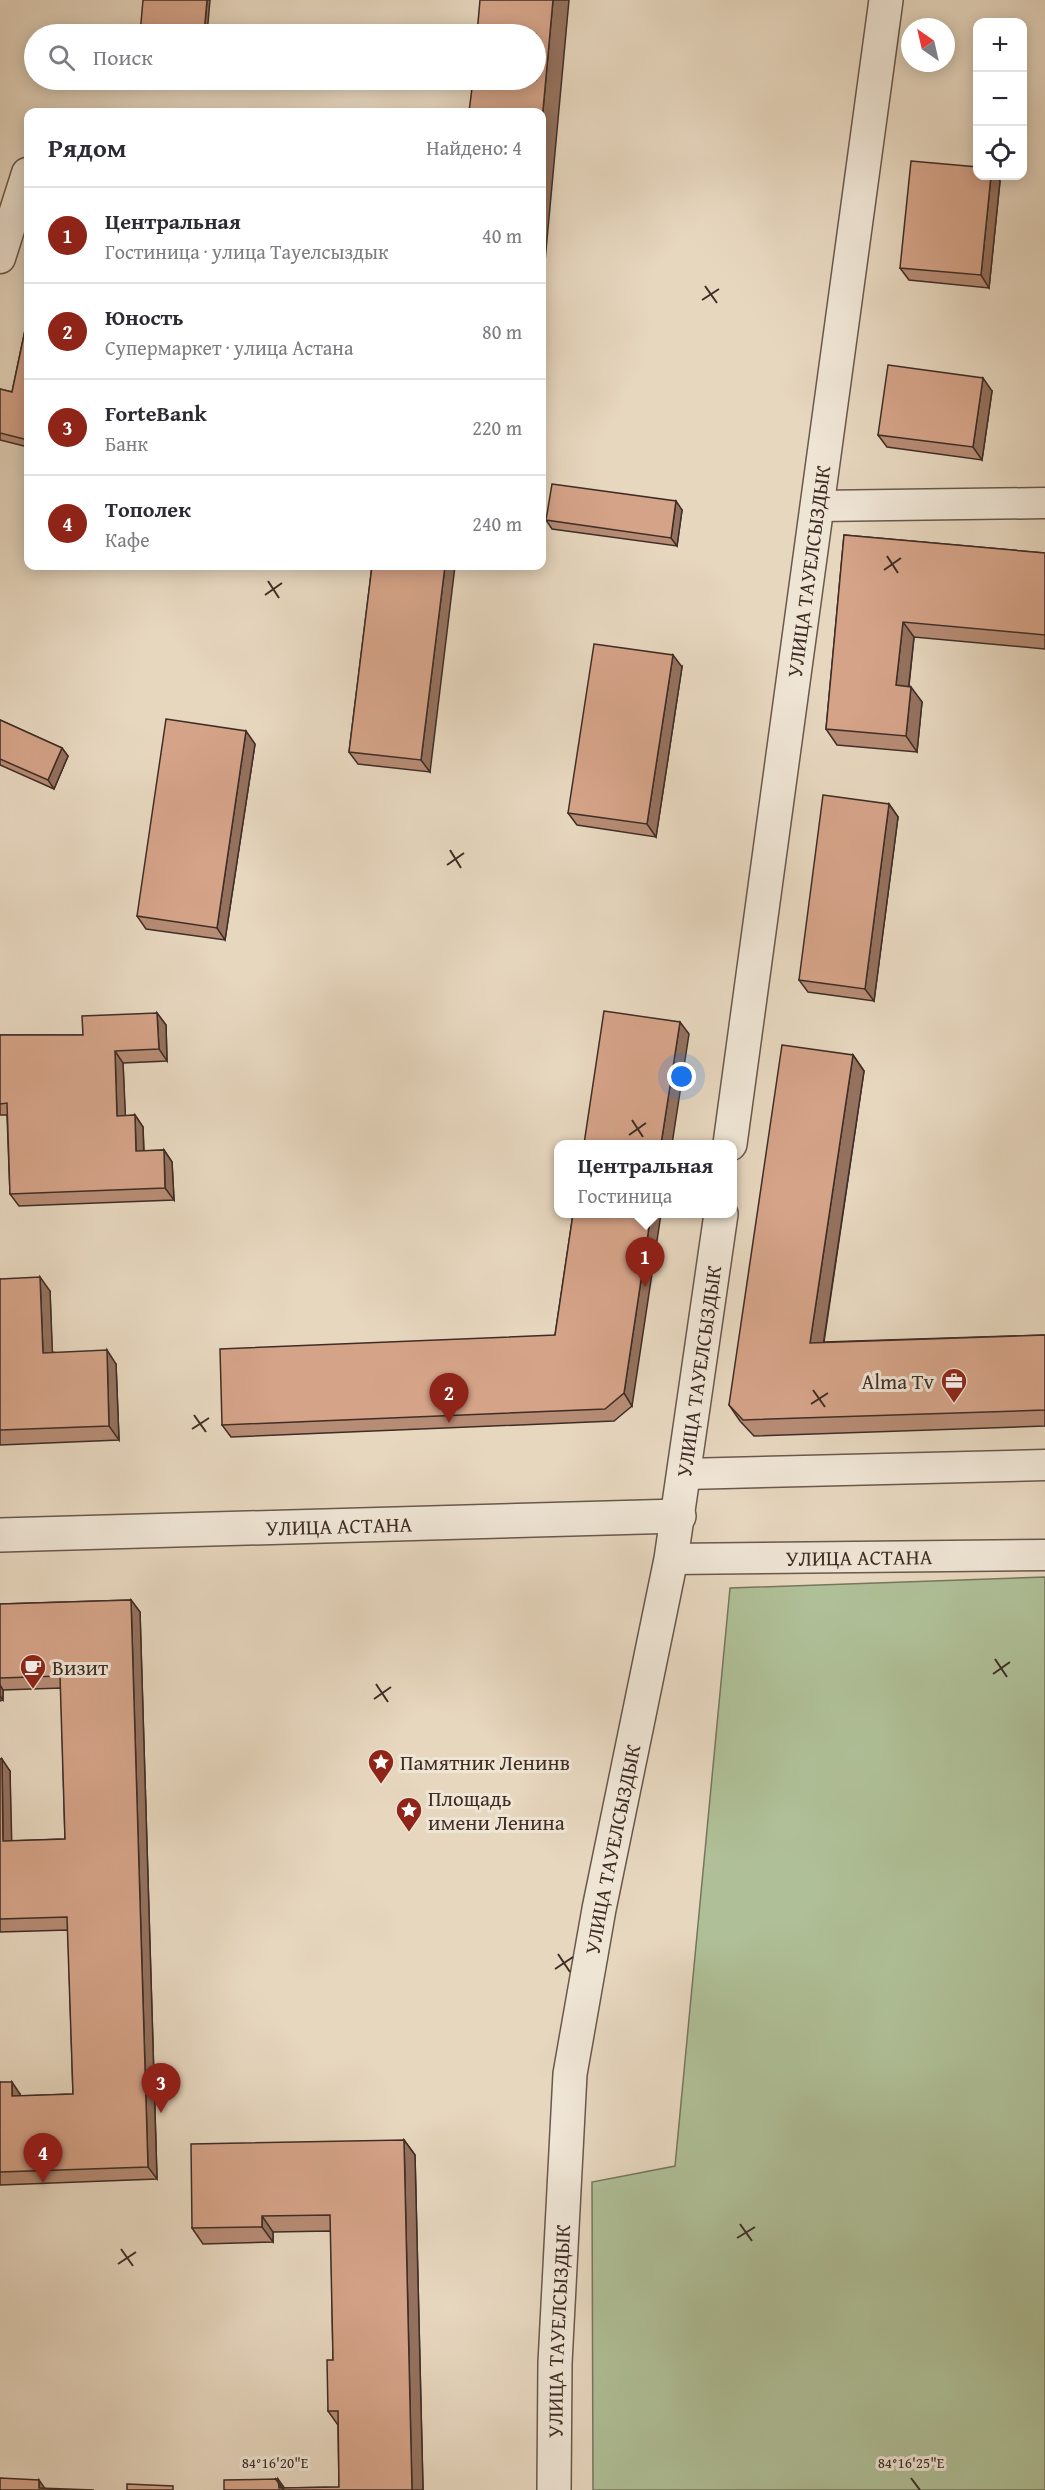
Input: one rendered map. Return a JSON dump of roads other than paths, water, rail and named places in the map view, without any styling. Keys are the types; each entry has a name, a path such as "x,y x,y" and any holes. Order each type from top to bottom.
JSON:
{"street":[{"name":"УЛИЦА ТАУЕЛСЫЗДЫК","path":"731,1140 886,0"},
{"path":"0,258 24,182"},
{"path":"818,506 1045,503"},
{"name":"УЛИЦА ТАУЕЛСЫЗДЫК","path":"554,2490 555,2363 570,2074 598,1909 679,1516 720,1218"},
{"path":"685,1474 1045,1465"},
{"name":"УЛИЦА АСТАНА","path":"0,1535 679,1516"},
{"name":"УЛИЦА АСТАНА","path":"671,1559 1045,1555"}],"place":[{"name":"Центральная","path":"645,1287"},
{"name":"Alma Tv","path":"954,1404"},
{"name":"Юность","path":"449,1423"},
{"name":"Визит","path":"33,1690"},
{"name":"Памятник Ленинв","path":"381,1785"},
{"name":"Площадь имени Ленина","path":"409,1833"},
{"name":"ForteBank","path":"161,2113"},
{"name":"Тополек","path":"43,2183"}]}
